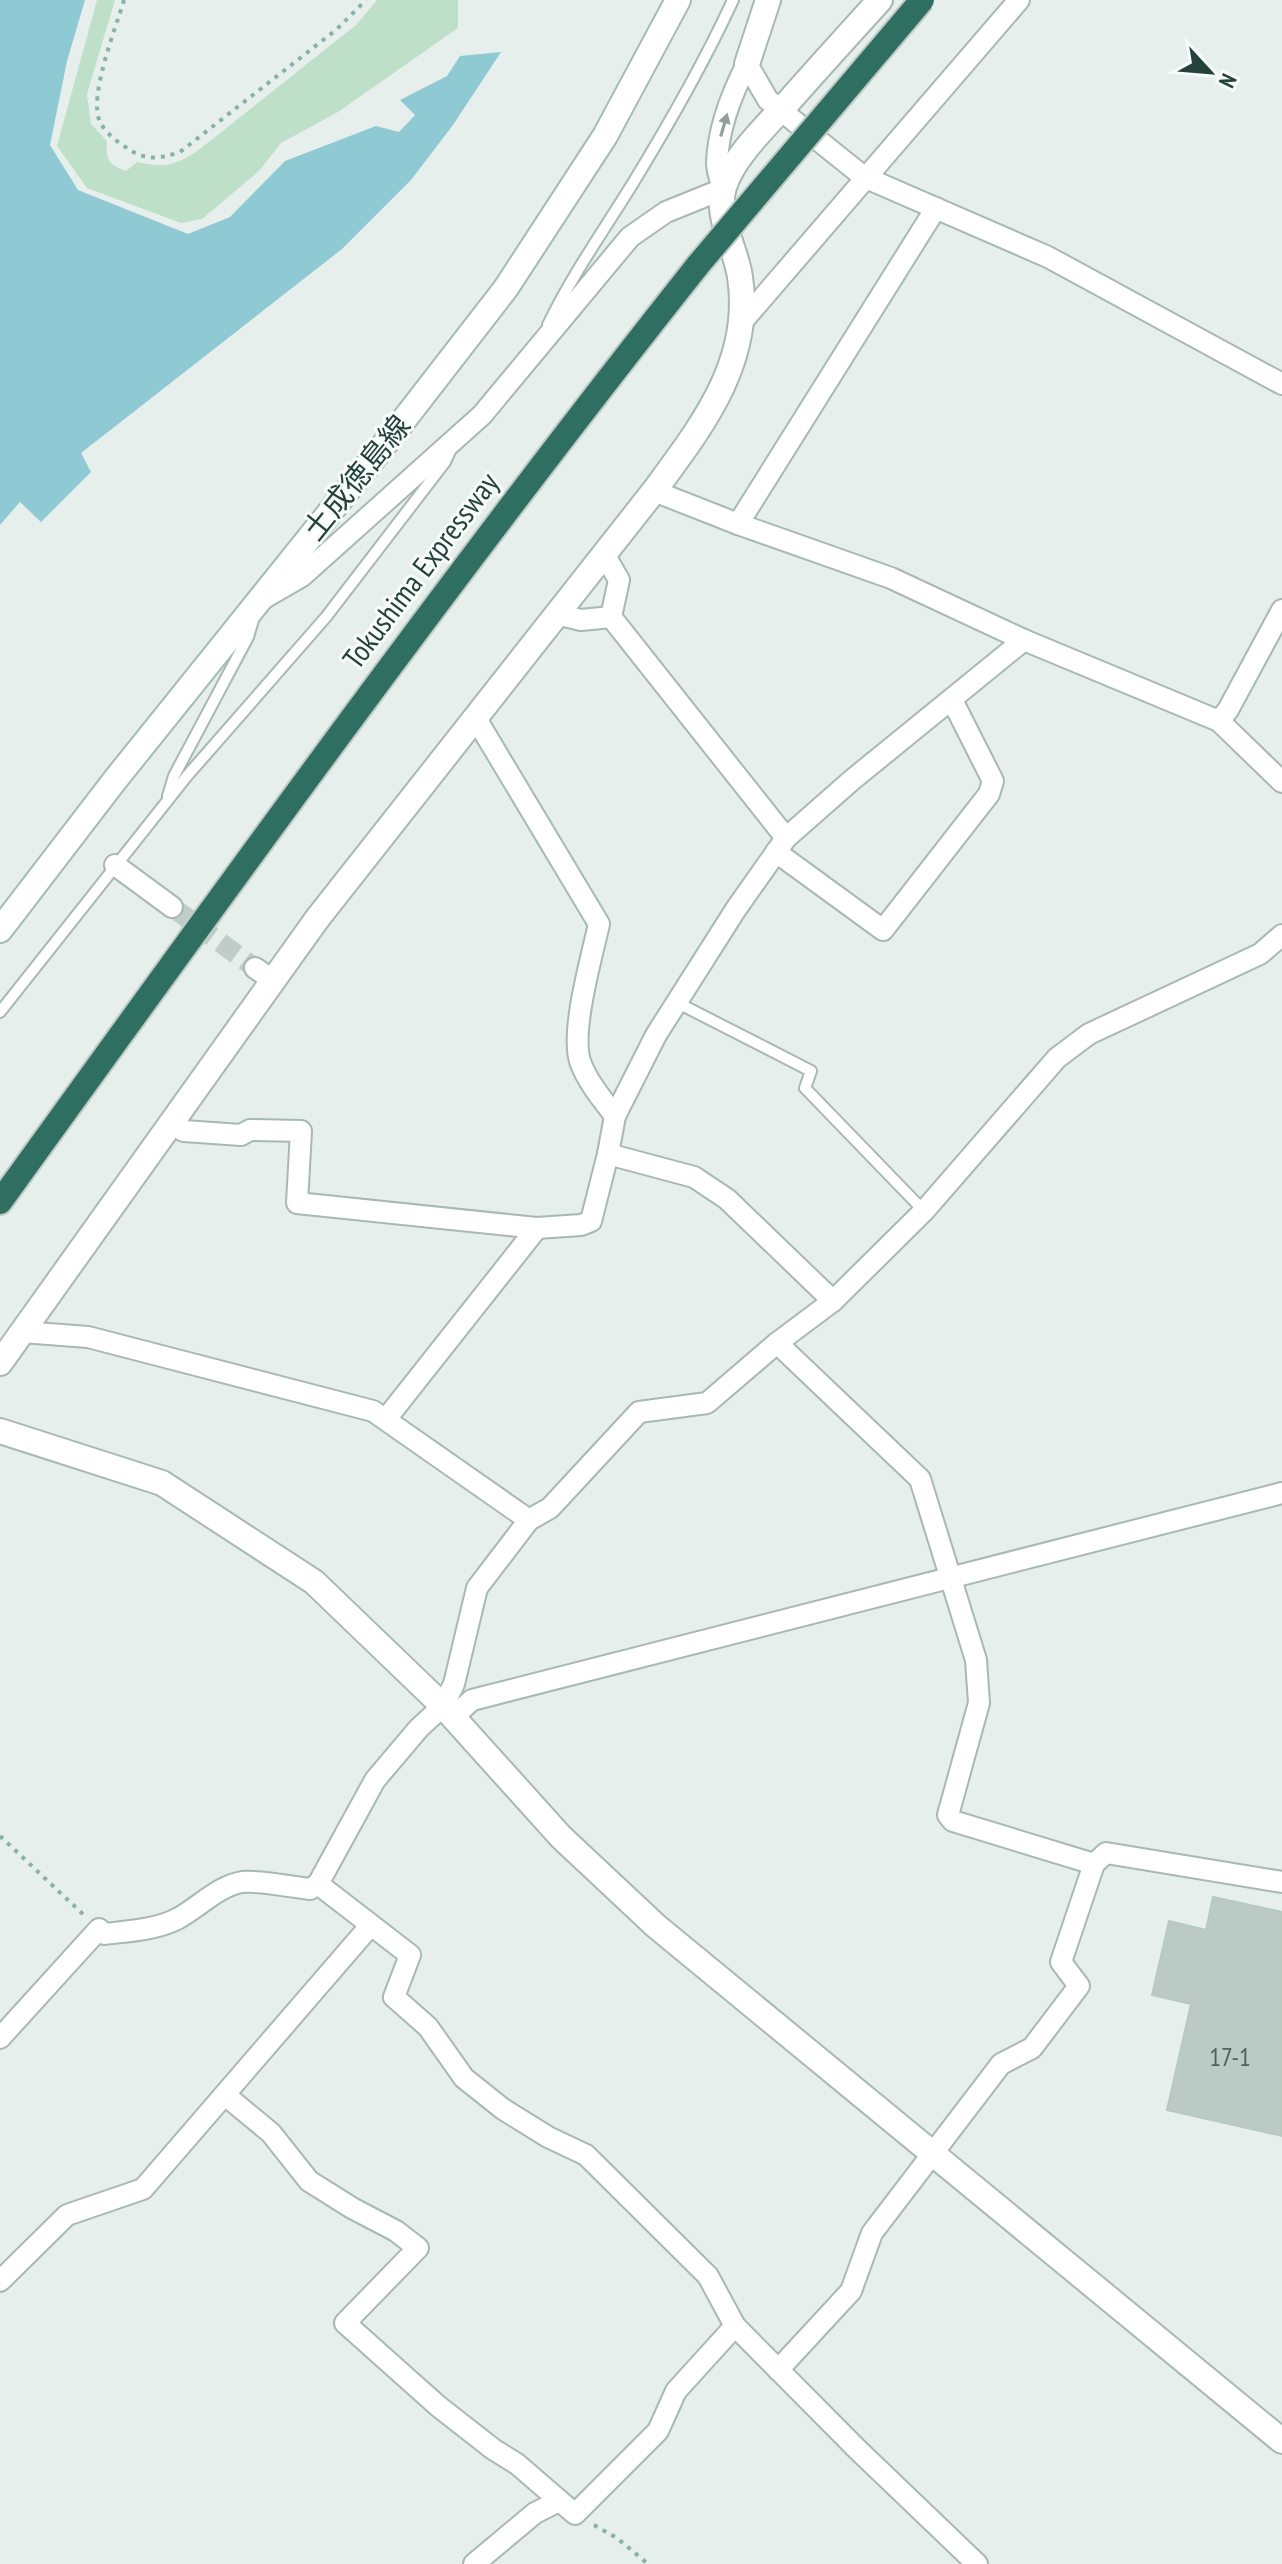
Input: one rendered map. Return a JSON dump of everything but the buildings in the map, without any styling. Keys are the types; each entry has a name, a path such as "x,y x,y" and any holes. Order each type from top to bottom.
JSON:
{"highway":[{"name":"Tokushima Expressway","path":"0,1202 488,533 698,265 922,0"}],"street":[{"name":"土成徳島線","path":"0,930 115,780 506,288 605,136 678,0"},
{"path":"0,1363 172,1125 264,975 317,919 654,491 704,423 729,374 741,323 740,278 723,217 723,189 717,166 721,133 768,0"},
{"path":"257,602 302,576 482,415 630,237 666,212 723,189 739,160 880,0"},
{"path":"741,323 1019,0"},
{"path":"747,64 758,87 780,111 864,177 1048,257 1282,384"},
{"path":"738,524 936,208"},
{"path":"654,491 891,578 1024,640 1219,721 1282,782"},
{"path":"604,554 619,580 611,617 781,845 883,930 989,794 993,781 952,700"},
{"path":"1219,721 1282,610"},
{"path":"556,614 581,620 611,617"},
{"path":"172,1125 184,1131 241,1135 250,1130 301,1131 297,1203 537,1228 581,1225 591,1221 615,1116 676,1002 781,845 852,780 1024,640"},
{"path":"475,717 599,924 579,1020 579,1061 615,1116"},
{"path":"115,865 172,907"},
{"path":"448,1712 477,1588 529,1520 550,1508 639,1412 707,1403 777,1343 833,1301 924,1211 1057,1058 1089,1034 1260,954 1282,935"},
{"path":"608,1154 694,1177 727,1199 833,1301"},
{"path":"386,1419 537,1228"},
{"path":"22,1332 88,1337 373,1411 529,1520"},
{"path":"777,1343 920,1479 976,1660 979,1703 948,1815 953,1821 1094,1864"},
{"path":"0,1431 162,1483 314,1582 448,1712 561,1837 609,1884 692,1957 931,2155 1282,2441"},
{"path":"0,2038 99,1929 104,1934 144,1930 173,1921 198,1908 216,1893 242,1882 310,1889 318,1884 375,1780 419,1728 472,1700 1282,1493"},
{"path":"778,2370 851,2291 872,2233 1001,2064 1032,2048 1079,1986 1061,1962 1094,1864 1106,1853 1282,1882"},
{"path":"318,1884 410,1955 394,1997 428,2027 464,2078 503,2109 586,2155 708,2276 735,2326 977,2564"},
{"path":"0,2281 67,2215 143,2189 370,1926"},
{"path":"225,2095 271,2133 309,2181 396,2231 418,2248 345,2323 438,2406 517,2464 557,2502 575,2514 658,2431 676,2391 735,2326"},
{"path":"474,2564 535,2513 557,2502"}],"lane":[{"path":"538,346 562,296 635,179 733,0"},
{"path":"0,1012 166,801 326,617 445,462 458,435"},
{"path":"166,801 174,776 248,637 257,602"},
{"path":"676,1002 811,1071 805,1088 924,1211"}],"path":[{"path":"124,0 96,104 101,122 114,139 146,158 161,159 180,152 336,30 366,0"},
{"path":"0,1836 99,1929"},
{"path":"575,2514 617,2538 648,2564"}],"green space":[{"path":"97,0 115,0 87,94 91,124 107,141 109,160 126,171 137,162 168,164 196,152 356,25 377,0 458,0 458,28 338,112 281,143 260,170 202,219 181,223 87,188 57,146"}],"water":[{"path":"0,0 85,0 67,61 50,145 78,190 188,234 230,217 285,161 376,126 399,132 415,115 400,100 447,76 460,56 501,52 453,125 411,180 342,249 81,453 91,472 41,522 20,502 0,525"}],"tunnel":[{"path":"172,907 255,968"}]}
